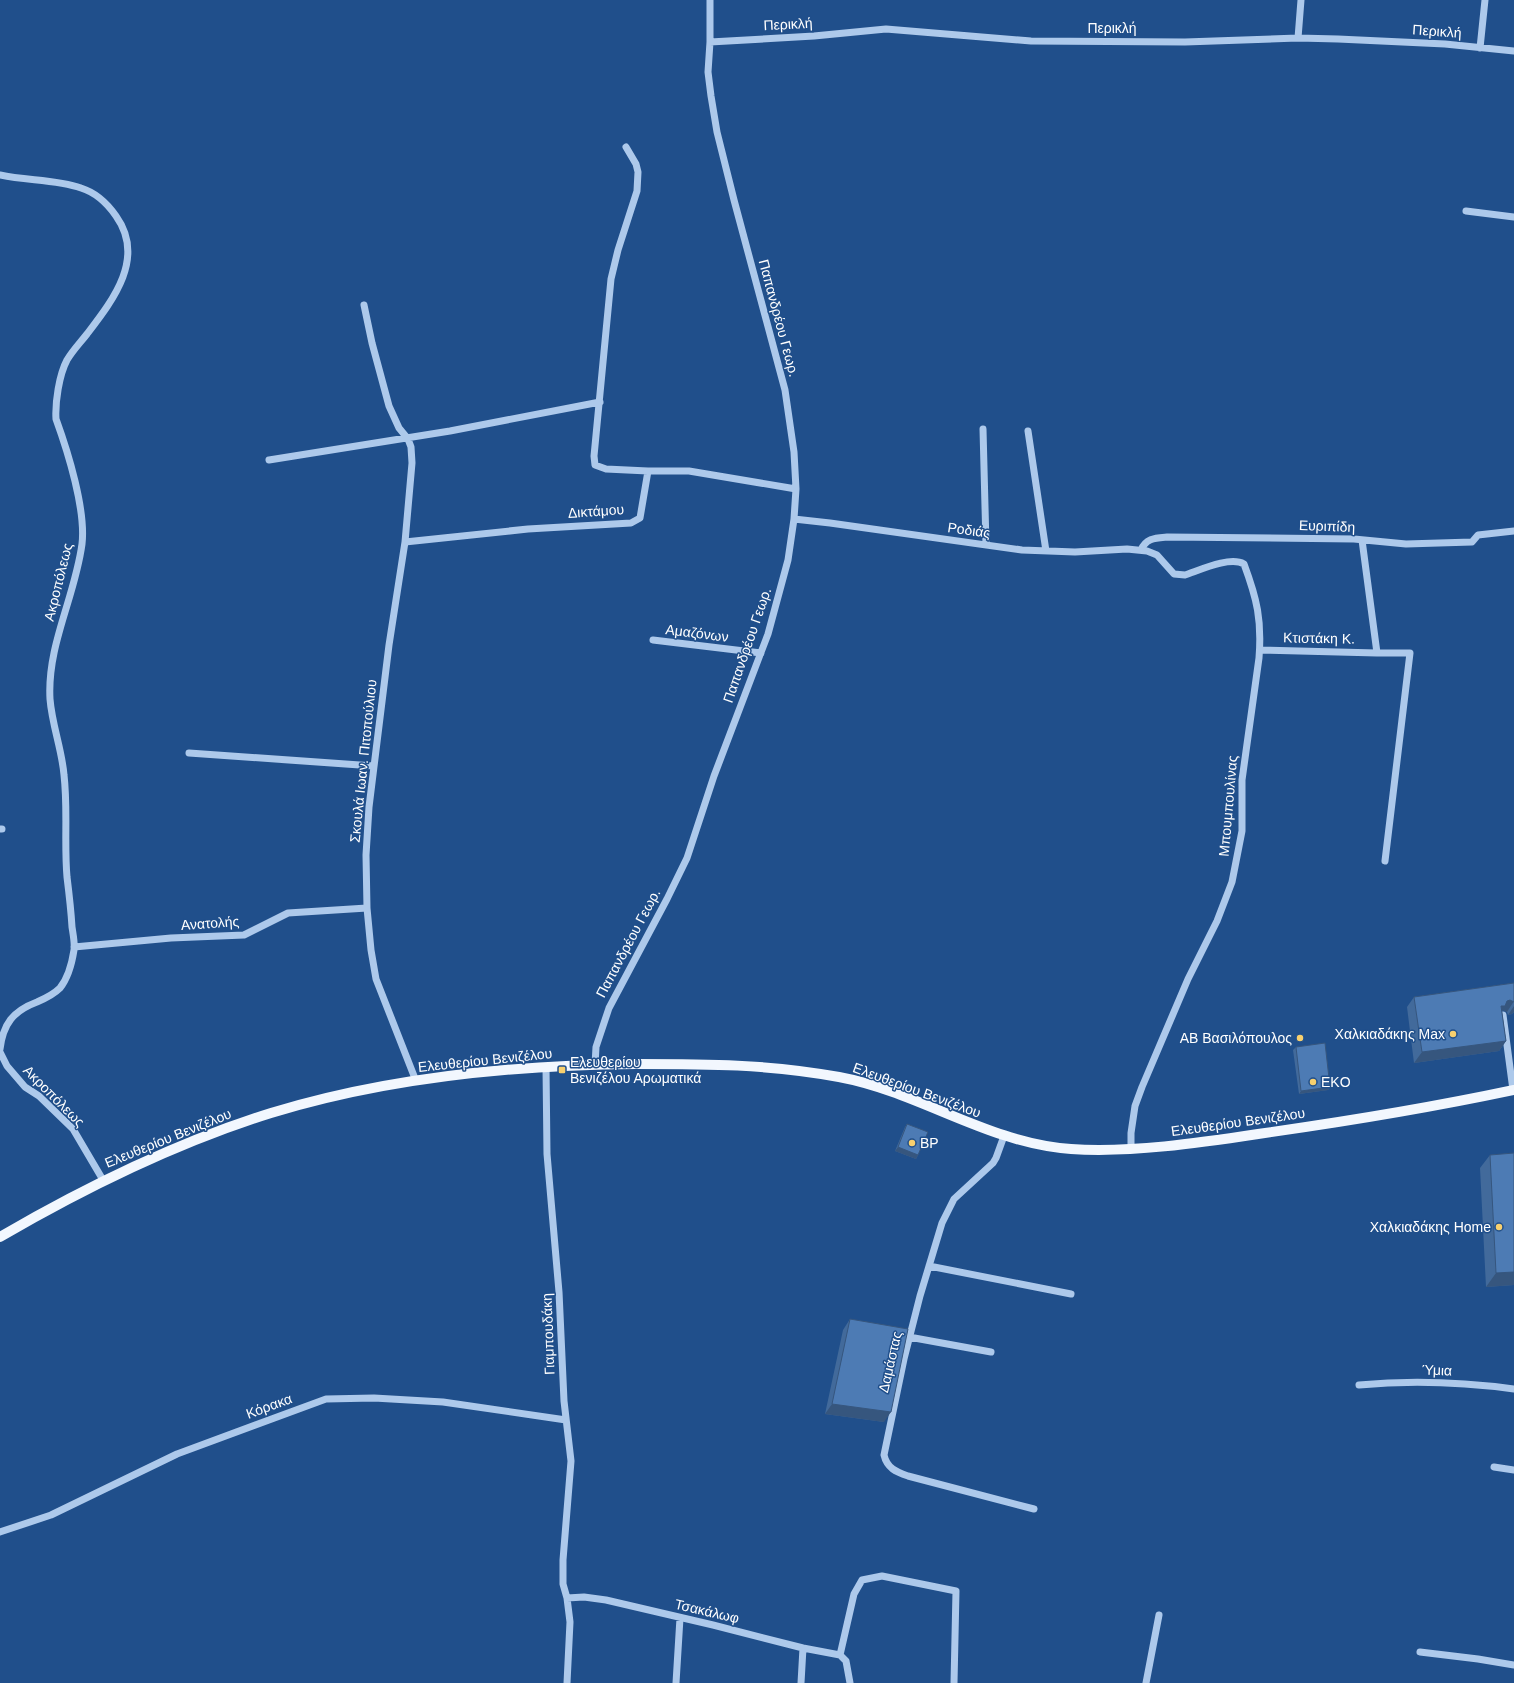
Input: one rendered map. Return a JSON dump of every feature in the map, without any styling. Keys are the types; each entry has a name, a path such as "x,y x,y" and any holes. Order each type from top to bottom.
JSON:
{"main road":[{"name":"Ελευθερίου Βενιζέλου","path":"0,1237 103,1180 202,1138 266,1115 334,1096 416,1081 508,1069 595,1065 729,1064 784,1069 838,1077 881,1089 1022,1142 1056,1148 1091,1150 1194,1143 1383,1115 1514,1090"}],"street":[{"name":"Παπανδρέου Γεωρ.","path":"595,1065 596,1047 603,1020 687,858 714,776 761,653 785,574 794,519 796,489 792,433 785,390 734,200 713,110 708,78 710,0"},
{"path":"1298,38 1301,0"},
{"path":"1480,48 1485,0"},
{"name":"Περικλή","path":"710,42 814,36 886,29 1031,41 1185,42 1298,38 1445,44 1514,51"},
{"path":"626,147 636,164 638,172 637,191 618,250 611,279 601,371 600,402 594,456 595,465 606,470 689,471 796,489"},
{"name":"Ακροπόλεως","path":"0,175 68,185 90,191 104,202 119,220 126,235 128,247 125,272 116,292 86,335 75,346 66,362 55,408 56,419 78,498 82,530 82,544 55,645 50,674 50,700 64,773 66,868 74,947 70,970 59,988 44,999 26,1006 16,1012 7,1025 2,1036 0,1050 7,1066 26,1087 39,1096 72,1129 103,1180"},
{"path":"1466,211 1514,217"},
{"path":"364,305 389,406 399,428 408,439"},
{"path":"269,460 408,439 600,402"},
{"path":"983,429 986,545"},
{"path":"1028,431 1046,551"},
{"name":"Σκουλά Ιωαν. Πιτοπούλιου","path":"408,439 411,447 412,463 405,542 388,653 367,837 367,908 371,950 378,985 416,1081"},
{"name":"Δικτάμου","path":"405,542 528,529 631,522 640,518 648,470"},
{"name":"Ροδιάς","path":"794,519 1022,550 1141,550"},
{"name":"Ευριπίδη","path":"1141,550 1143,544 1151,538 1167,537 1302,538 1362,540 1406,544 1472,542 1478,535 1514,531"},
{"path":"1362,540 1377,652"},
{"name":"Μπουμπουλίνας","path":"1131,1148 1131,1133 1135,1106 1142,1087 1188,979 1218,921 1232,882 1242,831 1242,780 1260,650 1256,599 1244,564 1234,561 1223,563 1178,576 1170,572 1157,555 1141,550"},
{"name":"Αμαζόνων","path":"653,640 761,653"},
{"name":"Κτιστάκη Κ.","path":"1260,650 1410,653 1385,861"},
{"path":"189,753 374,766"},
{"name":"Ανατολής","path":"74,947 171,938 244,935 288,913 367,908"},
{"path":"1503,1015 1514,1090"},
{"name":"Γιαμπουδάκη","path":"546,1067 547,1154 559,1292 566,1420 571,1461 563,1560 563,1584 567,1598 570,1634 567,1683"},
{"name":"Δαμάστας","path":"1004,1136 998,1154 993,1163 962,1191 949,1206 940,1229 909,1337 884,1448 884,1455 888,1466 896,1472 1034,1509"},
{"path":"929,1266 1071,1294"},
{"path":"909,1337 991,1352"},
{"name":"Ύμια","path":"1359,1385 1386,1382 1425,1382 1469,1384 1514,1389"},
{"name":"Κόρακα","path":"0,1532 51,1515 177,1454 326,1399 374,1398 443,1402 566,1420"},
{"path":"1494,1467 1514,1470"},
{"path":"850,1683 846,1661 840,1655 854,1594 862,1580 882,1576 956,1591 954,1683"},
{"name":"Τσακάλωφ","path":"567,1598 584,1597 606,1600 803,1648 840,1655"},
{"path":"1146,1683 1159,1615"},
{"path":"676,1683 680,1618"},
{"path":"801,1683 803,1648"},
{"path":"1420,1652 1514,1665"}],"building":[{"name":"Χαλκιαδάκης Max","path":"1514,983 1514,1002 1510,1000 1507,1001 1505,1006 1501,1006 1506,1041 1422,1052 1414,997"},
{"path":"1325,1043 1330,1087 1301,1091 1296,1047"},
{"path":"907,1124 928,1132 918,1155 898,1147"},
{"path":"1514,1153 1514,1272 1496,1273 1490,1155"},
{"path":"850,1319 908,1329 891,1412 832,1404"}],"place":[{"name":"Χαλκιαδάκης Max","path":"1453,1034"},
{"name":"ΑΒ Βασιλόπουλος","path":"1300,1038"},
{"name":"Ελευθερίου Βενιζέλου Αρωματικά","path":"562,1070"},
{"name":"EKO","path":"1313,1082"},
{"name":"BP","path":"912,1143"},
{"name":"Χαλκιαδάκης Home","path":"1499,1227"}]}
